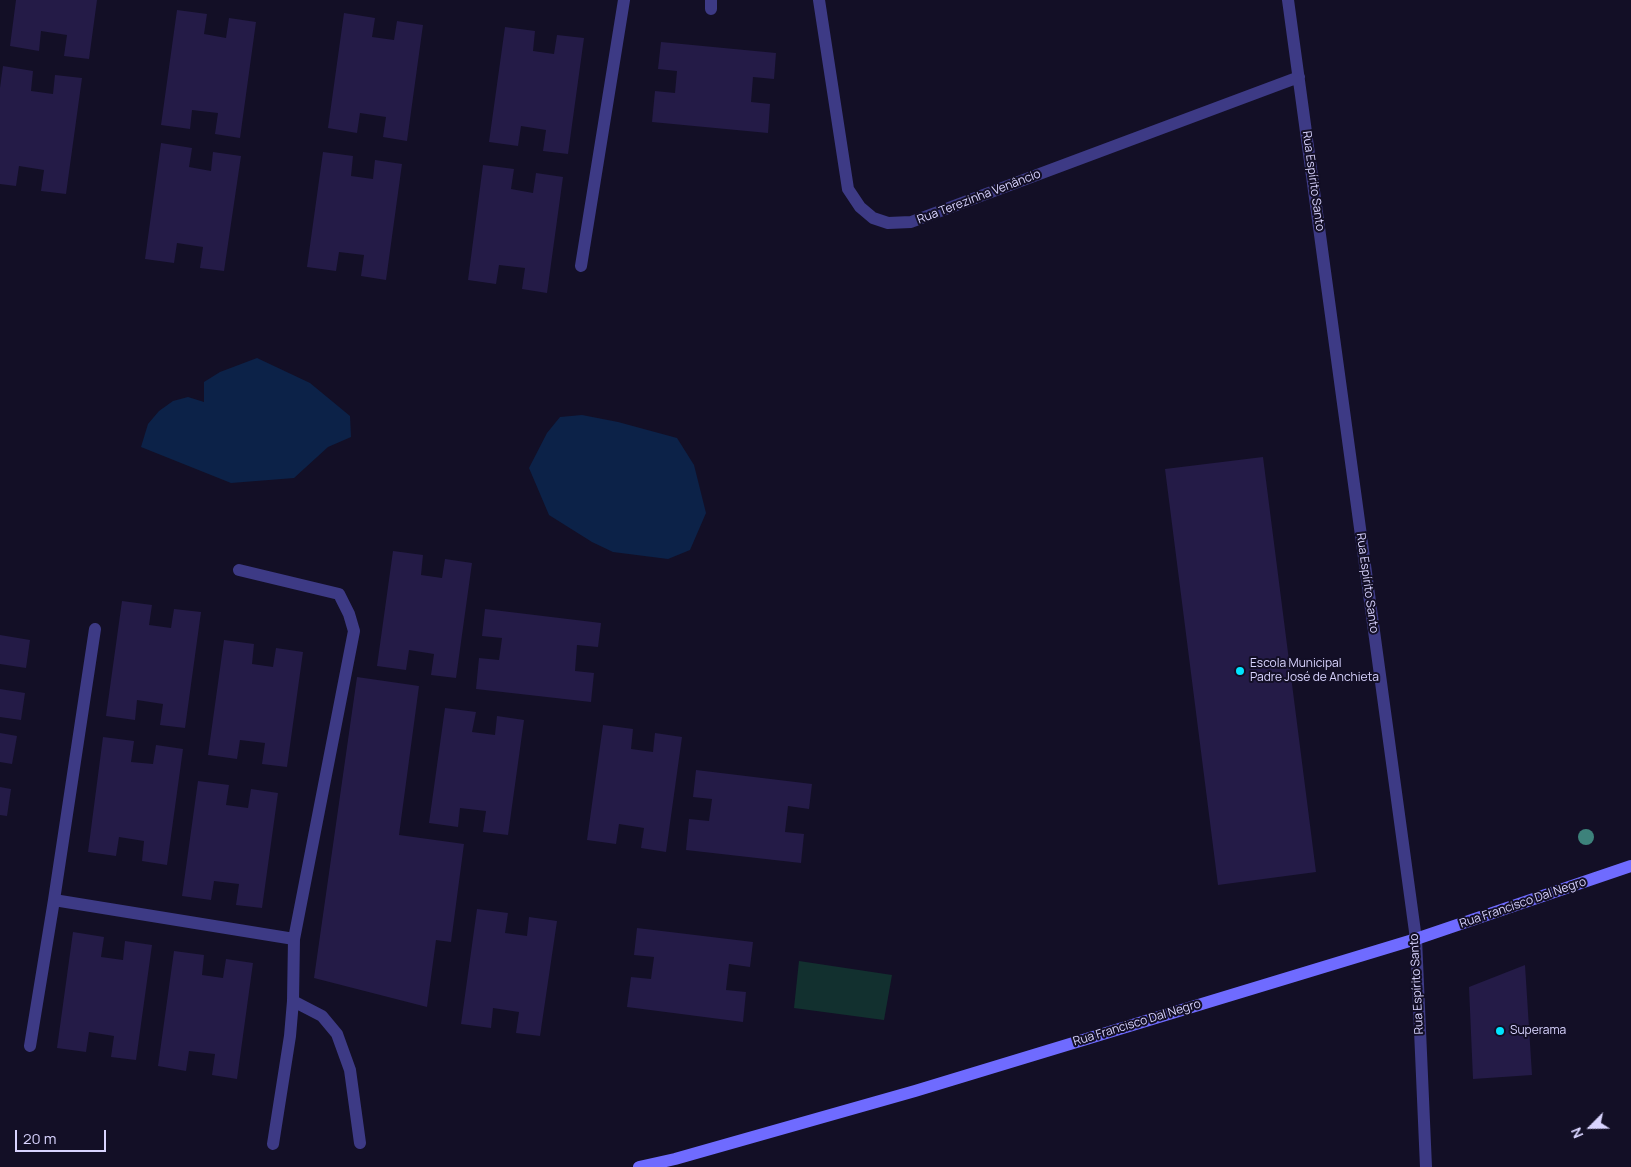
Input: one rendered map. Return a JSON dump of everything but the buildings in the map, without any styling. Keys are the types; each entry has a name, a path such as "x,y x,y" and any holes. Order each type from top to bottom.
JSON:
{"street":[{"path":"581,266 624,0"},
{"name":"Rua Terezinha Venâncio","path":"819,0 848,189 860,207 873,218 888,223 911,222 1299,77"},
{"name":"Rua Espírito Santo","path":"1288,0 1416,939 1426,1167"},
{"path":"239,570 340,594 354,631 294,939 293,1001 290,1036 273,1144"},
{"path":"30,1046 95,629"},
{"name":"Rua Francisco Dal Negro","path":"639,1167 675,1159 915,1091 1416,939 1631,866"},
{"path":"54,900 294,939"},
{"path":"293,1001 322,1016 337,1034 350,1070 360,1143"}],"green space":[{"path":"799,961 892,975 884,1020 794,1008"}],"water":[{"path":"257,358 310,383 350,416 351,437 328,447 294,478 231,483 141,447 148,424 159,411 173,401 188,397 204,402 204,382 220,372"},
{"path":"582,415 618,422 677,438 694,465 706,513 690,550 668,559 613,552 592,542 549,515 529,468 547,433 560,417"}],"place":[{"name":"Escola Municipal Padre José de Anchieta","path":"1240,671"},
{"name":"Superama","path":"1500,1031"}]}
